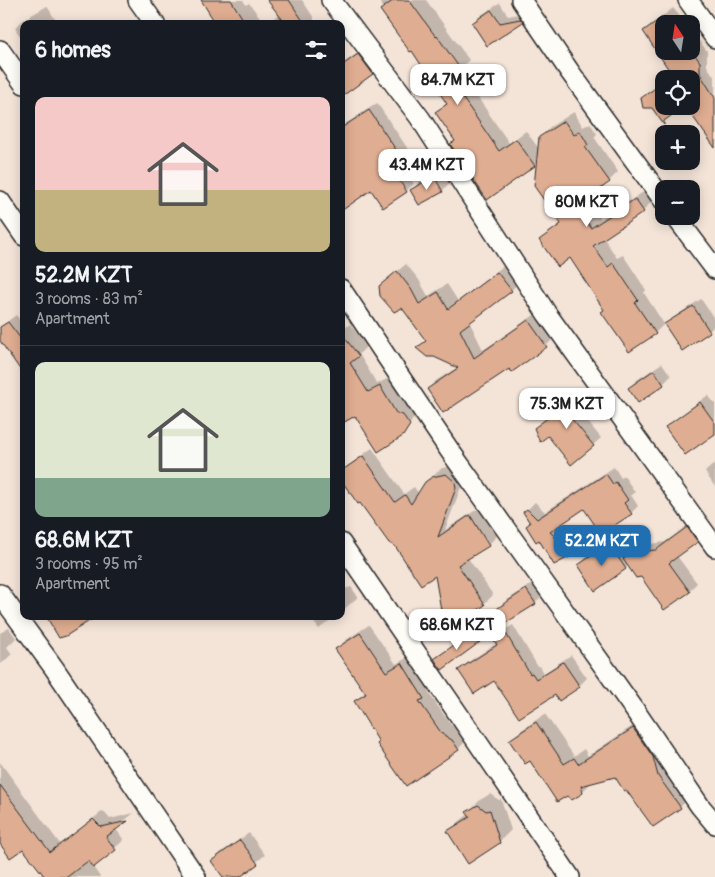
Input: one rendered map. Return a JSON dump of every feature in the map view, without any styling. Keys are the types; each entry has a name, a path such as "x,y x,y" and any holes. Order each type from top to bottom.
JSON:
{"street":[{"path":"138,0 151,20"},
{"path":"331,0 420,118 547,314 715,547"},
{"path":"521,0 570,72 655,189"},
{"path":"688,0 715,38"},
{"path":"0,50 20,78"},
{"path":"0,201 20,230"},
{"path":"682,225 715,268"},
{"path":"345,295 450,451 634,708 700,806 715,824"},
{"path":"345,549 570,877"},
{"path":"0,594 54,668 196,877"}],"building":[{"path":"201,0 231,0 244,20 214,20"},
{"path":"267,0 289,0 302,20 283,20"},
{"path":"394,0 409,0 461,70 449,78 499,151 516,139 535,166 487,200 450,144 455,141 435,112 447,104 412,51 410,52 380,10"},
{"path":"491,10 500,23 520,19 523,22 487,46 472,23"},
{"path":"655,22 655,49 643,31"},
{"path":"358,54 373,74 345,94 345,63"},
{"path":"662,60 699,60 700,62 700,70 669,70"},
{"path":"700,74 715,98 715,148 692,115 700,115"},
{"path":"655,88 655,112 652,108 643,108 641,98"},
{"path":"369,110 401,157 389,165 407,192 383,208 371,190 345,208 345,125"},
{"path":"657,115 672,115 664,121 664,125"},
{"path":"564,121 574,135 580,131 588,145 585,147 610,182 576,206 591,228 635,199 644,212 593,246 608,267 613,263 638,300 635,303 656,334 629,352 601,312 604,310 570,258 558,267 539,240 561,224 534,186 539,137"},
{"path":"434,176 443,192 419,205 410,190"},
{"path":"397,271 411,289 419,304 438,292 448,309 497,272 512,291 460,330 474,358 528,320 547,347 512,372 509,369 443,413 427,389 458,368 434,357 427,357 416,348 426,341 402,308 394,312 380,296 379,286"},
{"path":"693,306 710,332 682,351 664,324"},
{"path":"8,322 20,338 20,369 0,341 0,327"},
{"path":"345,338 359,356 350,363 368,392 380,386 396,413 403,415 410,425 403,436 378,452 355,416 345,422"},
{"path":"654,370 664,385 638,403 628,388"},
{"path":"583,392 591,403 571,418 594,446 571,465 548,436 540,442 534,428"},
{"path":"700,402 715,423 715,434 685,455 665,427"},
{"path":"363,456 395,502 405,495 411,504 425,482 432,477 446,474 455,482 456,488 438,537 470,515 489,546 458,565 485,605 459,623 448,620 447,612 441,610 435,576 421,585 395,546 389,543 345,486 345,468"},
{"path":"606,474 613,484 616,482 628,500 624,503 632,514 601,534 584,509 550,532 573,555 554,565 539,540 536,542 526,526 530,523 523,512 527,509 537,519"},
{"path":"687,527 698,542 669,563 690,592 664,610 641,577 636,578 623,559 637,550 656,550"},
{"path":"609,544 626,569 595,591 578,565"},
{"path":"526,589 536,604 504,624 495,610"},
{"path":"48,620 91,620 66,636 59,638"},
{"path":"473,632 480,642 442,670 434,659"},
{"path":"505,632 530,674 532,673 536,679 563,662 580,687 559,701 555,695 519,718 494,681 474,694 458,670 497,645 493,639"},
{"path":"360,633 386,672 402,663 424,699 419,701 442,734 452,740 459,750 406,786 377,744 379,742 354,701 366,694 335,649"},
{"path":"536,722 564,764 574,758 578,764 633,728 653,757 658,776 681,808 653,827 615,777 581,786 583,793 572,800 567,796 557,802 530,761 525,764 509,740"},
{"path":"0,785 50,852 93,819 101,827 128,821 106,837 116,850 93,868 88,861 67,877 45,877 23,849 10,858 0,844"},
{"path":"478,805 486,811 490,810 500,843 468,864 447,831 470,817 466,812"},
{"path":"240,840 258,864 240,877 223,877 211,861"}]}
